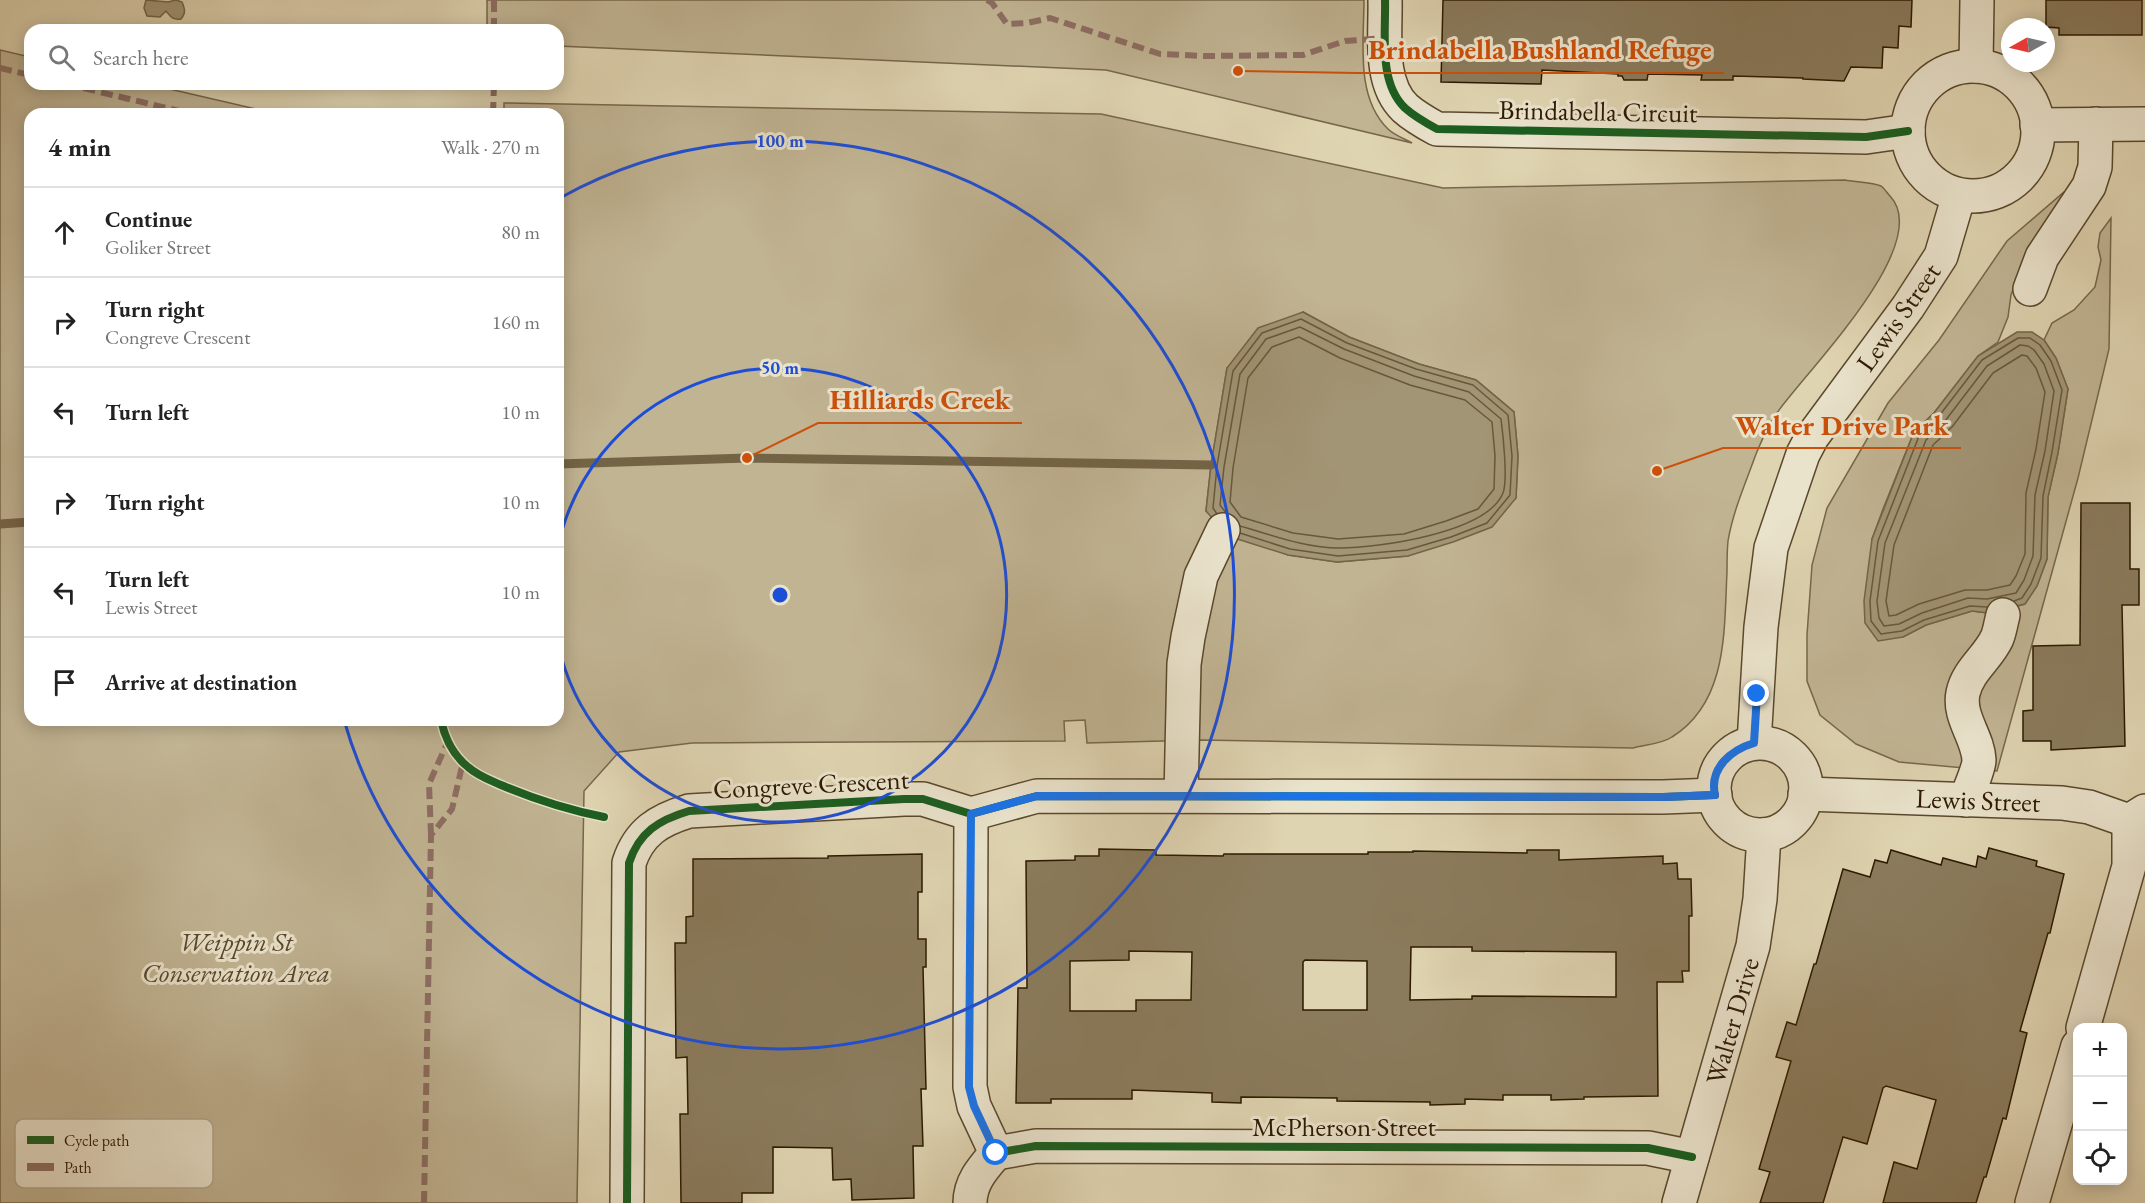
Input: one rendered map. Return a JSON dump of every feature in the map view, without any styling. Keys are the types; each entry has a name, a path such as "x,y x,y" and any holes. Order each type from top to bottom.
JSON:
{"street":[{"name":"Brindabella Circuit","path":"1385,0 1387,69 1394,91 1404,107 1420,120 1437,129 1866,137 1908,131"},
{"path":"1976,66 1977,0"},
{"path":"1976,66 1995,70 2011,78 2025,91 2033,107 2037,125 2036,146 2029,165 2016,180 1999,191 1979,196 1959,195 1939,187 1923,172 1912,152 1908,131 1911,110 1921,91 1936,77 1956,68 1976,66"},
{"path":"2030,289 2042,256 2089,186 2095,167 2096,124"},
{"path":"2037,125 2145,124"},
{"name":"Lewis Street","path":"1754,743 1761,627 1771,548 1803,454 1812,436 1908,307 1941,256 1959,195"},
{"path":"1181,796 1184,664 1188,637 1201,576 1223,530"},
{"path":"1966,800 1979,760 1962,711 1963,693 1971,674 1998,637 2002,615"},
{"path":"1754,743 1769,744 1783,749 1794,759 1802,772 1806,787 1799,814 1790,824 1764,835 1749,834 1736,828 1724,818 1716,804 1714,789 1721,764 1730,754 1754,743"},
{"name":"Lewis Street","path":"1805,794 2062,803 2137,816"},
{"path":"970,1203 970,1190 996,1153 974,1106 969,1087 971,814 1037,796 1664,797 1715,795"},
{"name":"Congreve Crescent","path":"627,1203 629,863 634,848 648,830 667,817 689,811 904,799 924,799 971,814"},
{"path":"2084,1023 2129,866 2137,816"},
{"name":"Walter Drive","path":"1680,1203 1753,946 1760,899 1764,835"},
{"path":"2032,1203 2073,1063"},
{"name":"McPherson Street","path":"996,1153 1036,1146 1636,1148 1692,1157"}],"green space":[{"path":"487,0 1364,0 1364,68 1370,101 1377,116 1388,129 1412,143 1106,70 564,46 564,24 487,24"},
{"name":"Weippin St Conservation Area","path":"0,50 24,56 24,90 174,90 252,108 24,108 24,726 564,726 564,108 504,108 504,103 1101,114 1443,188 1845,180 1878,185 1890,196 1899,218 1895,245 1881,277 1835,342 1774,417 1756,454 1730,530 1723,641 1713,685 1704,705 1690,722 1668,739 1633,748 1201,740 1087,743 1085,720 1064,721 1065,741 692,743 619,752 584,791 577,1203 0,1203","holes":["1303,312 1349,337 1419,364 1476,380 1514,412 1518,456 1516,498 1408,556 1337,562 1288,555 1206,511 1227,368"]},
{"path":"2076,189 2026,256 2011,295 2008,317 1998,342 1978,356 1934,413 1914,432 1872,539 1903,637 1926,625 1972,611 1988,613 2025,604 2037,586 2047,559 2048,497 2058,453 2068,389 2056,358 2044,340 2052,323 2074,310 2095,287 2101,260 2098,247 2100,233 2111,218 2109,349 2078,478 1997,771 1899,762 1856,744 1820,715 1807,681 1807,635 1812,565 1827,508 1888,403 1939,340 2007,241 2064,192"}],"water":[{"path":"146,0 182,2 184,15 181,19 176,19 166,11 160,17 147,16 144,8"},
{"path":"1303,312 1349,337 1419,364 1476,380 1514,412 1518,456 1516,498 1492,527 1408,556 1337,562 1288,555 1228,536 1206,511 1227,368 1258,328"},
{"path":"2017,332 2032,332 2044,340 2056,358 2068,389 2058,453 2048,497 2047,559 2037,586 2025,604 1988,613 1972,611 1926,625 1903,637 1878,641 1865,623 1864,601 1872,539 1914,432 1934,413 1978,356"}],"building":[{"path":"1443,0 1912,0 1911,27 1899,26 1898,48 1883,47 1882,68 1851,67 1844,81 1733,76 1733,80 1701,80 1702,75 1648,74 1647,80 1624,80 1618,74 1542,70 1541,84 1441,82"},
{"path":"2046,0 2142,0 2142,35 2059,35 2059,28 2055,28 2055,18 2046,18"},
{"path":"2081,503 2130,503 2130,569 2139,569 2139,605 2122,605 2125,746 2051,750 2051,741 2023,741 2023,711 2033,710 2033,646 2080,645"},
{"path":"1989,848 2037,861 2036,866 2064,874 2050,933 2048,933 2020,1031 2027,1033 2006,1119 2003,1118 1976,1203 1883,1203 1894,1162 1917,1169 1936,1100 1886,1086 1883,1088 1867,1144 1843,1137 1823,1203 1760,1203 1770,1172 1759,1169 1791,1061 1776,1057 1787,1022 1796,1025 1843,869 1870,877 1875,860 1887,863 1891,850 1941,865 1943,858 1976,867 1978,856 1986,859"},
{"path":"1099,849 1156,850 1156,855 1223,856 1224,854 1368,854 1368,852 1413,851 1527,853 1527,850 1559,850 1559,860 1663,856 1663,864 1677,863 1678,879 1691,879 1692,916 1689,916 1689,971 1682,971 1683,982 1657,982 1658,1096 1551,1100 1551,1095 1503,1095 1503,1100 1465,1099 1465,1104 1430,1105 1430,1102 1337,1101 1337,1098 1241,1097 1241,1103 1212,1102 1212,1093 1132,1090 1132,1099 1051,1099 1051,1103 1016,1103 1018,988 1027,988 1026,861 1075,860 1075,856 1099,856","holes":["1411,947 1472,947 1472,951 1616,952 1616,997 1472,996 1472,999 1410,1000","1129,951 1192,952 1191,1000 1136,1000 1136,1011 1070,1011 1070,961 1129,960","1305,960 1367,961 1367,1010 1303,1010 1303,962"]},
{"path":"922,854 922,892 918,892 918,939 926,939 926,967 923,967 926,1089 921,1089 923,1146 913,1146 914,1198 852,1200 851,1179 833,1180 832,1148 773,1147 773,1193 742,1193 742,1203 681,1203 680,1114 688,1114 687,1057 676,1058 675,943 686,943 686,917 693,916 693,859 828,858 828,856"}],"waterway":[{"path":"564,464 747,458 1211,465"},
{"path":"0,524 24,522"}],"marked path":[{"path":"494,0 494,24"},
{"path":"987,0 992,3 1007,24 1050,18 1160,54 1303,55 1345,41 1386,38"},
{"path":"0,68 24,74"},
{"path":"91,90 167,108"},
{"path":"493,108 494,90"},
{"path":"431,835 429,784 448,741"},
{"path":"424,1203 431,835 452,809 463,762"}],"cycle path":[{"path":"1385,0 1385,57 1391,85 1396,97 1405,108 1437,129 1866,137 1908,131"},
{"path":"443,726 454,752 484,778 539,799 604,817"},
{"path":"627,1203 629,863 644,835 659,823 678,815 689,811 904,799 923,799 971,814 1037,796 1663,797 1715,795"},
{"path":"996,1153 1036,1146 1648,1148 1692,1157"}],"place":[{"name":"Brindabella Bushland Refuge","path":"1238,71"},
{"name":"Hilliards Creek","path":"747,458"},
{"name":"Walter Drive Park","path":"1657,471"}],"route":[{"path":"996,1153 974,1106 969,1087 971,814 1037,796 1664,797 1715,795 1716,776 1721,764 1730,754 1754,743 1757,694"}]}
